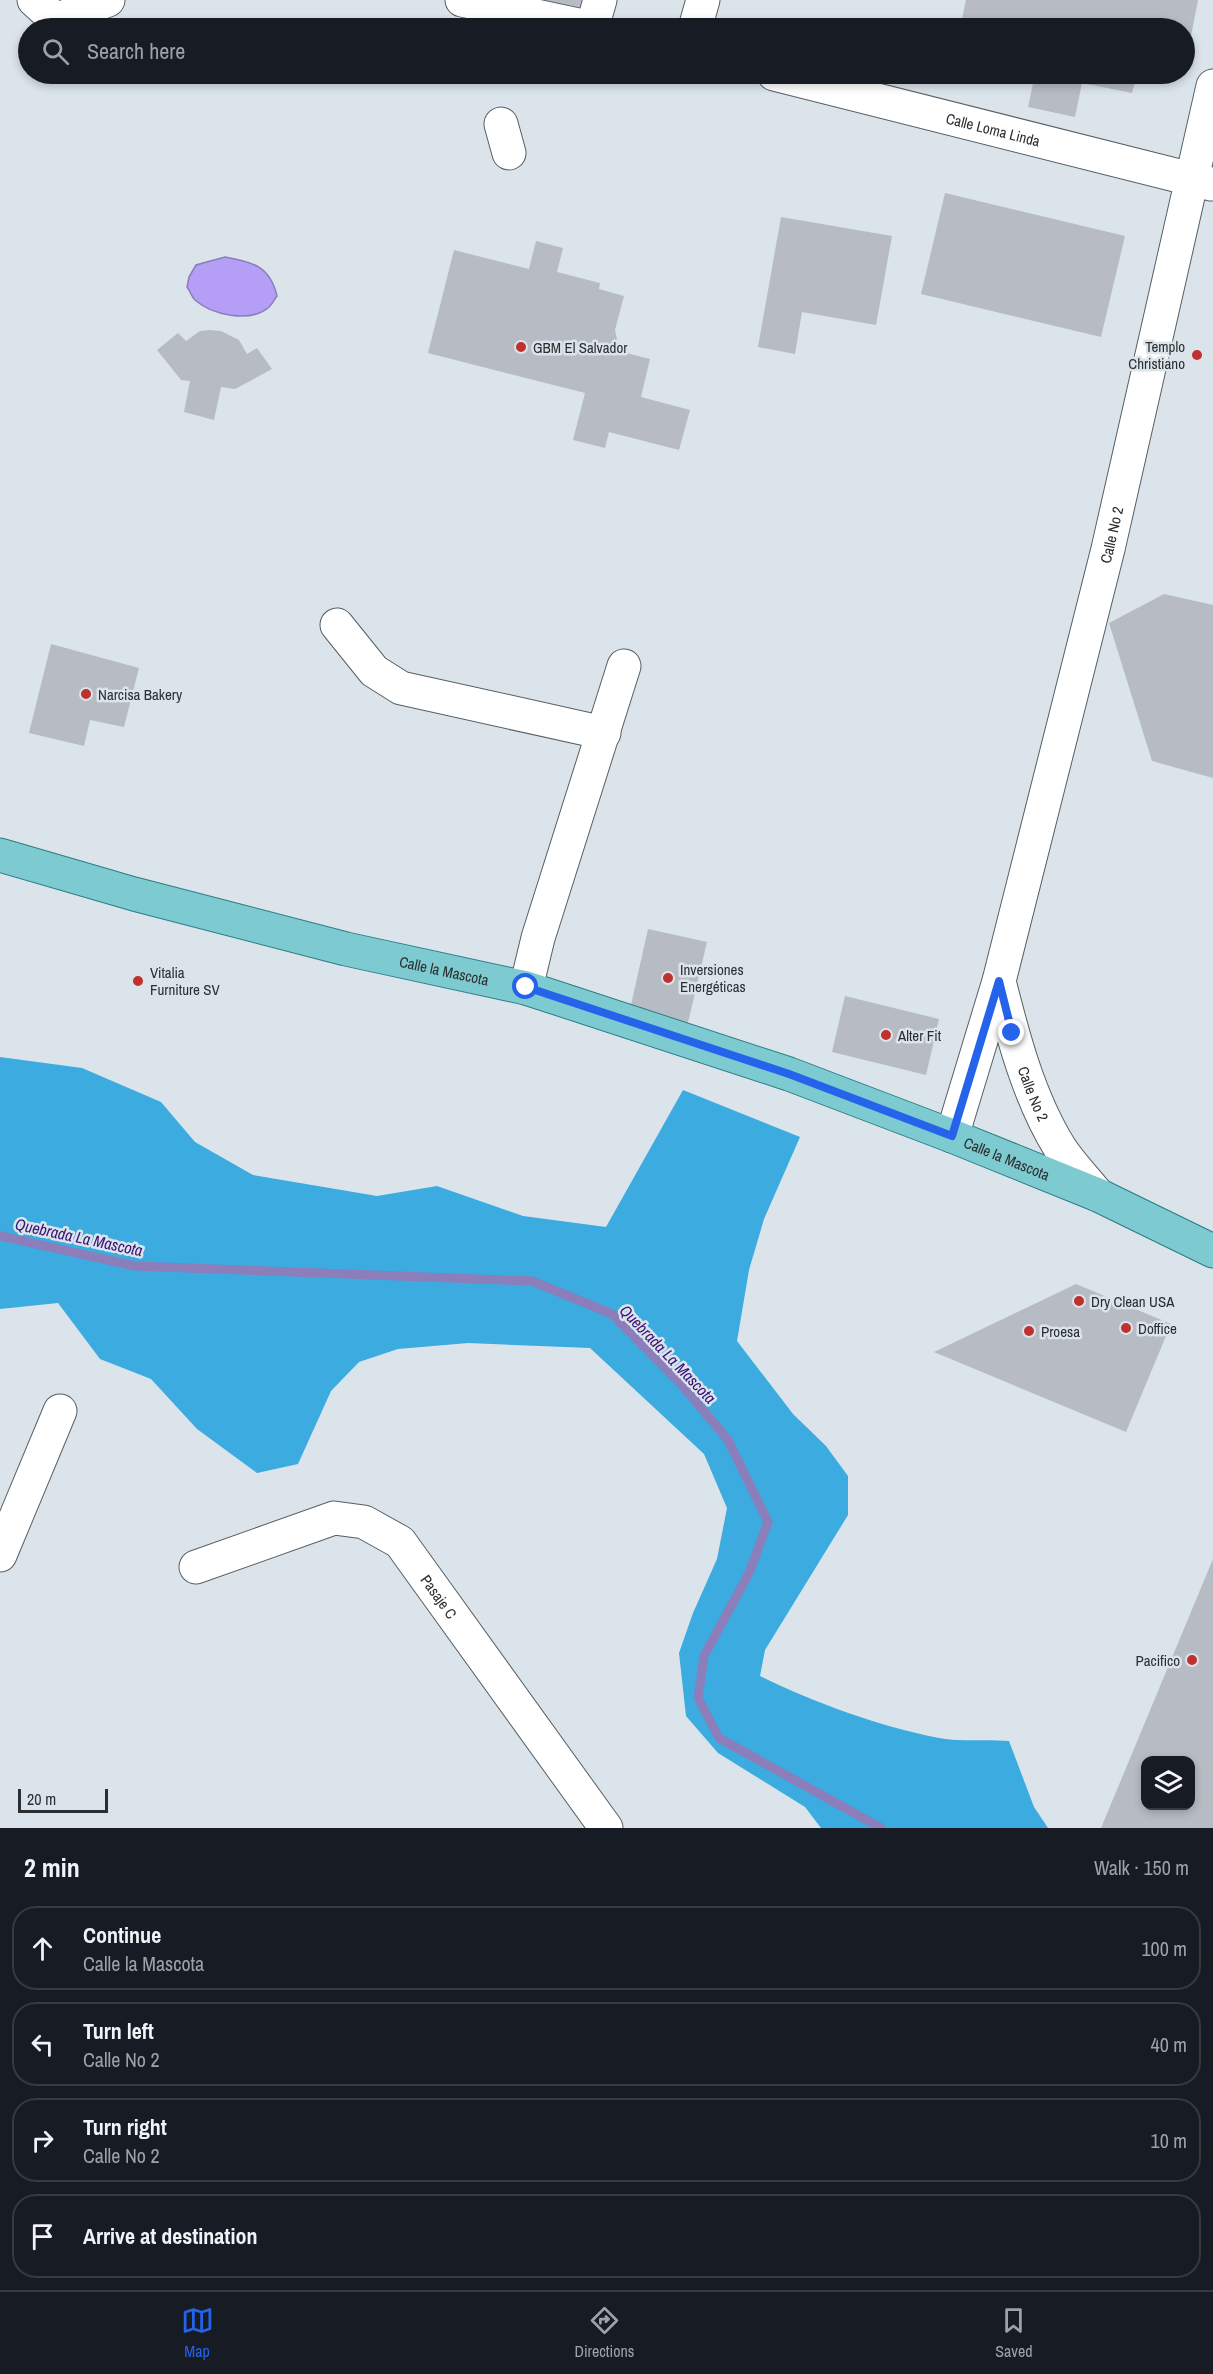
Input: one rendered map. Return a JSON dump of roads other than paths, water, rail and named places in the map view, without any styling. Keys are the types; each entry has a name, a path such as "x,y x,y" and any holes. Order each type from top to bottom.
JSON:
{"main road":[{"name":"Calle la Mascota","path":"0,855 134,894 346,949 526,987 789,1074 952,1136 1098,1195 1213,1251"}],"street":[{"path":"34,0 54,18"},
{"path":"61,18 108,0"},
{"path":"462,0 546,18"},
{"path":"595,18 600,0"},
{"path":"698,18 704,0"},
{"name":"Calle Loma Linda","path":"814,84 1202,182"},
{"name":"Calle No 2","path":"952,1136 999,981 1202,182 1213,86"},
{"path":"337,625 374,671 401,688 604,734"},
{"path":"526,987 538,938 624,666"},
{"name":"Calle No 2","path":"999,981 1016,1044 1044,1115 1060,1149 1098,1195"},
{"path":"0,1555 60,1411"},
{"name":"Pasaje C","path":"196,1567 334,1518 364,1522 399,1542 606,1828"}],"waterway":[{"name":"Quebrada La Mascota","path":"0,1236 135,1266 532,1281 612,1314 682,1385 728,1440 768,1522 749,1573 704,1656 698,1698 719,1738 881,1828"}],"place":[{"name":"GBM El Salvador","path":"521,347"},
{"name":"Templo Christiano","path":"1197,355"},
{"name":"Narcisa Bakery","path":"86,694"},
{"name":"Inversiones Energéticas","path":"668,978"},
{"name":"Vitalia Furniture SV","path":"138,981"},
{"name":"Alter Fit","path":"886,1035"},
{"name":"Dry Clean USA","path":"1079,1301"},
{"name":"Doffice","path":"1126,1328"},
{"name":"Proesa","path":"1029,1331"},
{"name":"Pacifico","path":"1192,1660"}]}
